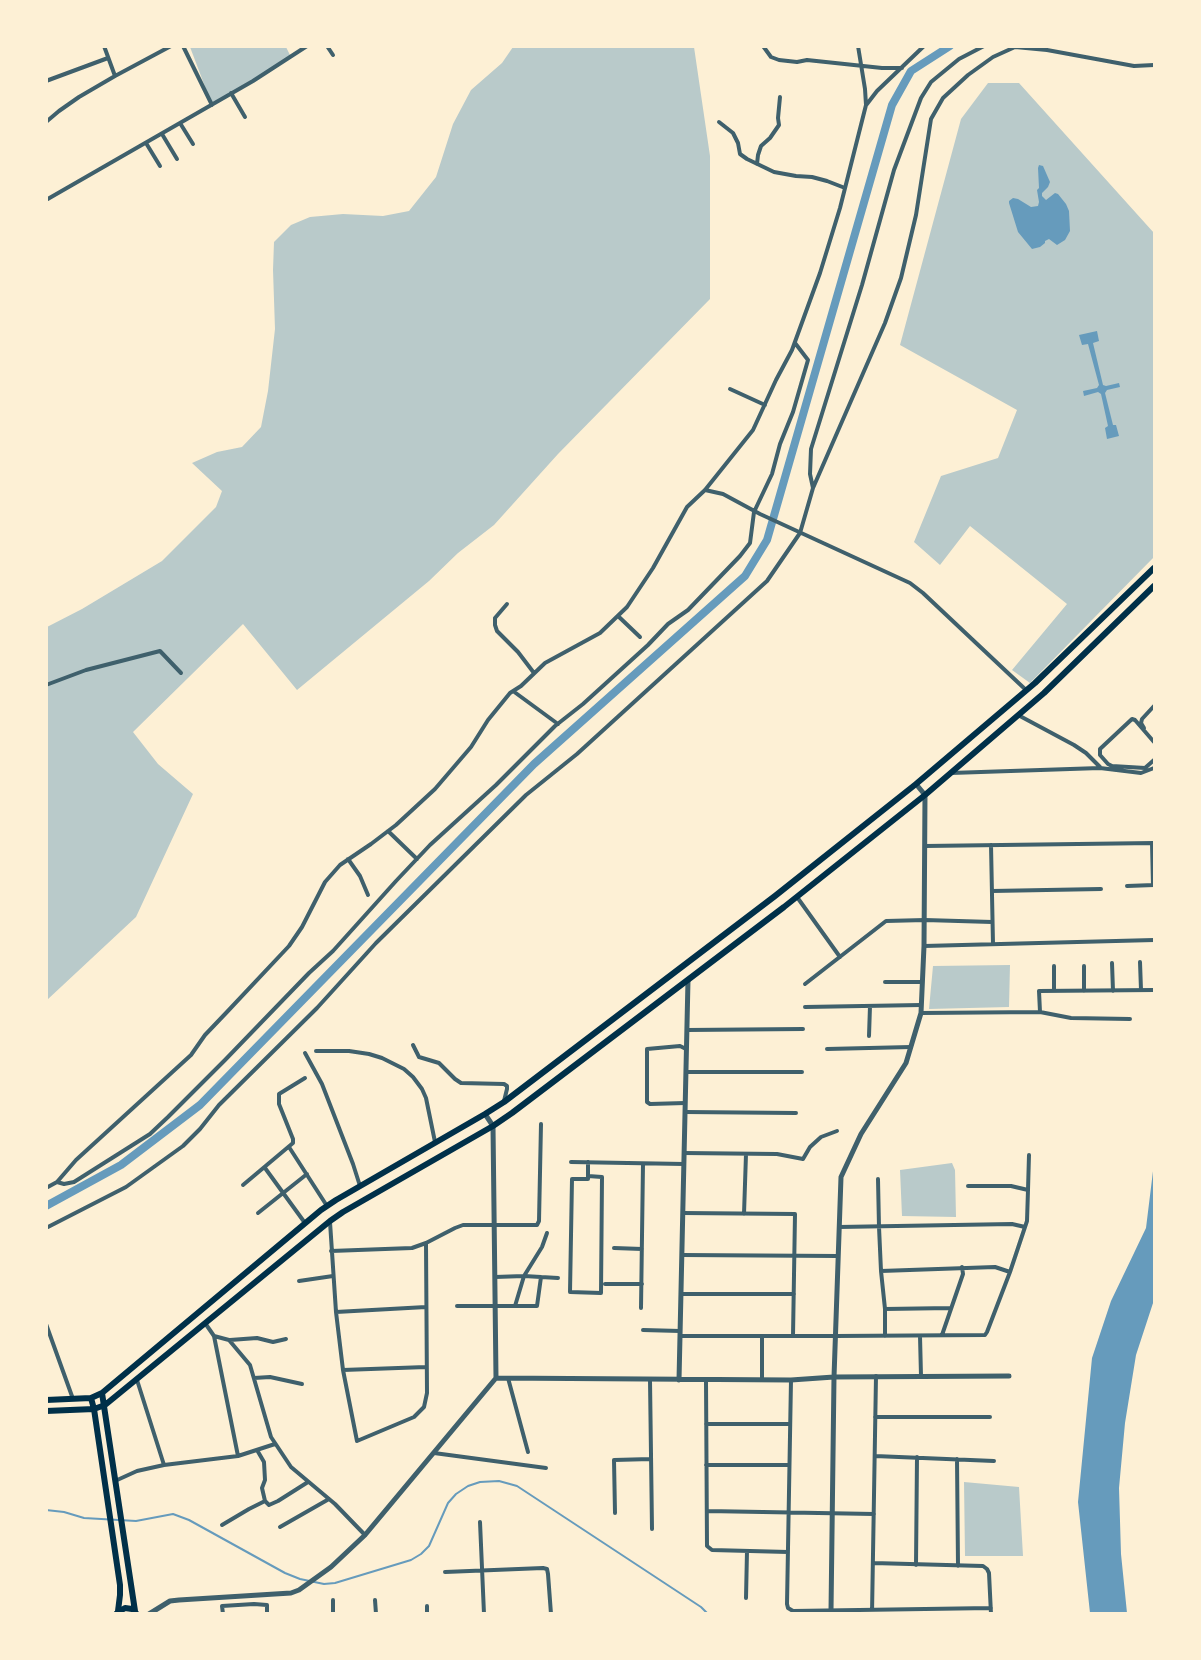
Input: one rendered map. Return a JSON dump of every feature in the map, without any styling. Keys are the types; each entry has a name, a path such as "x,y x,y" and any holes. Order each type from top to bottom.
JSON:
{"main road":[{"path":"46,1400 91,1398 102,1393 327,1206 504,1102 775,896 916,784 1026,690 1155,568"},
{"path":"46,1411 94,1409 105,1405 330,1221 512,1113 796,897 925,795 1044,693 1155,586"},
{"path":"206,1306 215,1315"},
{"path":"102,1393 135,1612"},
{"path":"91,1398 120,1585 118,1612"},
{"path":"118,1612 125,1608 135,1612"}],"street":[{"path":"104,46 115,76"},
{"path":"46,122 79,96 171,46"},
{"path":"183,46 212,105"},
{"path":"46,200 212,105 307,46"},
{"path":"327,46 333,54"},
{"path":"763,46 771,57 779,60 796,62 807,60 902,68"},
{"path":"46,1188 57,1182 76,1160 191,1055 206,1035 289,946 302,927 325,882 340,864 388,831 435,789 471,747 488,720 510,693 521,686 545,663 600,633 627,608 687,507 705,489 753,430 795,343 820,273 866,105 866,89 858,46"},
{"path":"866,105 877,91 924,46"},
{"path":"813,488 810,474 811,449 862,285 894,170 921,98 930,82 959,59 984,46"},
{"path":"46,1228 126,1187 183,1146 219,1105 317,1008 376,943 526,795 585,746 766,581 800,533 813,488 885,323 901,278 916,215 931,119 942,98 993,57 1016,47 1047,50 1134,66 1155,65"},
{"path":"47,81 108,58"},
{"path":"231,93 245,117"},
{"path":"757,164 759,149 779,125 780,97"},
{"path":"719,122 733,134 740,154 757,164 774,171 812,177 845,188"},
{"path":"180,123 193,144"},
{"path":"162,134 177,159"},
{"path":"146,143 160,166"},
{"path":"57,1182 64,1184 74,1182 150,1134 333,951 417,859 558,724 584,704 727,571 750,543 754,512 772,474 780,444 793,412 808,360 795,343"},
{"path":"730,389 765,405"},
{"path":"705,489 723,494 754,512 910,584 923,593 1026,690"},
{"path":"507,604 495,618 495,626 534,673"},
{"path":"618,616 640,637"},
{"path":"46,685 86,670 160,651 181,674"},
{"path":"513,691 558,724"},
{"path":"1155,706 1141,723 1155,741"},
{"path":"1018,715 1074,745 1086,753 1100,768"},
{"path":"1155,741 1132,719 1100,749 1100,755 1112,766 1145,768 1155,760"},
{"path":"950,773 1100,768 1141,773 1155,768"},
{"path":"832,1612 834,1377 841,1177 861,1134 906,1063 921,1013 925,920 925,795 916,784"},
{"path":"388,831 417,859"},
{"path":"925,846 1154,843 1154,885 1127,886"},
{"path":"991,845 993,944"},
{"path":"348,859 360,876 368,894"},
{"path":"992,891 1101,889"},
{"path":"796,897 840,957"},
{"path":"805,984 886,921 992,922"},
{"path":"924,946 1155,940"},
{"path":"1140,962 1141,990"},
{"path":"1112,963 1113,991"},
{"path":"1054,966 1054,991"},
{"path":"1084,966 1084,991"},
{"path":"679,1380 688,980"},
{"path":"885,982 922,982"},
{"path":"1040,1012 1039,991 1155,990"},
{"path":"805,1007 921,1005"},
{"path":"870,1006 870,1036"},
{"path":"921,1013 1040,1012 1071,1018 1130,1019"},
{"path":"687,1030 803,1029"},
{"path":"413,1045 419,1058 439,1063 461,1083 504,1084 507,1089 504,1102"},
{"path":"685,1103 650,1104 647,1102 647,1049 680,1046 686,1049"},
{"path":"827,1049 911,1047"},
{"path":"316,1051 349,1051 369,1054 404,1070 413,1077 426,1098 435,1143"},
{"path":"305,1053 322,1084 360,1186"},
{"path":"686,1072 802,1072"},
{"path":"243,1185 293,1143 279,1104 279,1094 305,1078"},
{"path":"685,1112 796,1113"},
{"path":"149,1614 170,1601 291,1593 299,1590 331,1567 365,1535 496,1378 493,1126 485,1114"},
{"path":"332,1251 412,1248 463,1225 537,1226 539,1224 541,1124"},
{"path":"684,1153 777,1154 802,1159 821,1137 837,1131"},
{"path":"289,1148 327,1206"},
{"path":"744,1214 746,1154"},
{"path":"643,1330 762,1336 985,1335 1027,1221 1029,1155"},
{"path":"571,1162 684,1164"},
{"path":"588,1162 588,1176 588,1179 572,1179 570,1292 601,1293 602,1177 588,1176"},
{"path":"641,1308 643,1164"},
{"path":"264,1168 305,1223"},
{"path":"258,1214 307,1174"},
{"path":"878,1179 885,1336"},
{"path":"968,1186 1011,1186 1028,1190"},
{"path":"683,1213 795,1214 794,1336"},
{"path":"330,1221 336,1312 343,1370 357,1441 414,1417 424,1407 427,1393 426,1243"},
{"path":"839,1227 1012,1224 1025,1227"},
{"path":"515,1306 524,1276 542,1247 547,1233"},
{"path":"614,1248 642,1249"},
{"path":"682,1255 838,1256"},
{"path":"942,1336 963,1274 962,1267"},
{"path":"881,1271 995,1267 1010,1272"},
{"path":"299,1281 333,1276"},
{"path":"495,1277 558,1278"},
{"path":"457,1306 537,1306 541,1277"},
{"path":"605,1284 642,1284"},
{"path":"681,1294 794,1294"},
{"path":"336,1312 426,1307"},
{"path":"885,1309 951,1308"},
{"path":"205,1323 214,1336 238,1456"},
{"path":"46,1324 73,1400"},
{"path":"214,1336 229,1340 257,1338 273,1342 286,1339"},
{"path":"762,1336 762,1380"},
{"path":"920,1336 921,1376"},
{"path":"229,1340 250,1365 271,1437 291,1467 329,1499 365,1535"},
{"path":"343,1370 426,1367"},
{"path":"496,1378 791,1380 876,1376 1009,1376"},
{"path":"873,1611 876,1376"},
{"path":"254,1378 270,1377 302,1384"},
{"path":"508,1378 528,1452"},
{"path":"136,1379 164,1465"},
{"path":"650,1380 652,1529"},
{"path":"706,1380 707,1546 709,1549 788,1552"},
{"path":"791,1380 788,1608 793,1611 832,1612 991,1608"},
{"path":"875,1417 990,1417"},
{"path":"706,1424 790,1424"},
{"path":"115,1481 137,1471 164,1465 238,1456 275,1444"},
{"path":"257,1450 264,1462 262,1488 264,1501 269,1505 309,1482"},
{"path":"433,1453 546,1468"},
{"path":"875,1456 994,1461"},
{"path":"916,1457 916,1564"},
{"path":"615,1513 614,1460 651,1459"},
{"path":"957,1459 958,1566"},
{"path":"706,1465 789,1465"},
{"path":"279,1527 329,1499"},
{"path":"222,1525 264,1501"},
{"path":"706,1511 874,1514"},
{"path":"480,1522 484,1614"},
{"path":"746,1598 747,1551"},
{"path":"873,1563 983,1566 987,1569 991,1614"},
{"path":"445,1572 547,1569 550,1614"},
{"path":"333,1600 333,1614"},
{"path":"375,1600 376,1614"},
{"path":"223,1614 222,1606 254,1604 267,1605 267,1614"},
{"path":"427,1606 427,1614"}],"shaded area":[{"path":"190,47 286,47 291,57 212,105"},
{"path":"513,47 694,47 710,156 710,299 558,454 494,525 297,690 243,624 133,732 158,764 193,794 136,917 47,1000 47,627 82,609 162,561 216,507 222,491 192,463 217,452 242,447 261,427 268,391 275,329 274,242 291,225 310,217 343,214 383,216 409,211 436,177 453,124 471,90 502,63"},
{"path":"988,83 1019,83 1154,233 1154,557 1030,683 1012,670 1067,604 970,526 940,565 914,542 941,476 998,458 1017,410 900,345 961,119"},
{"path":"1010,965 1009,1007 929,1009 933,966"},
{"path":"952,1163 955,1170 956,1217 902,1216 900,1170"},
{"path":"964,1482 1019,1487 1023,1556 965,1556"}],"water":[{"path":"1039,165 1043,166 1050,182 1042,196 1046,200 1055,193 1058,194 1066,204 1069,211 1070,231 1065,240 1057,245 1049,239 1040,247 1032,249 1018,232 1009,201 1013,198 1031,207 1038,206"},
{"path":"1097,331 1099,341 1093,343 1103,385 1119,383 1120,387 1107,390 1105,393 1113,425 1116,425 1119,436 1107,439 1105,428 1108,426 1101,394 1098,392 1084,396 1083,391 1097,388 1099,385 1088,344 1082,345 1079,335"},
{"path":"1154,1163 1154,1300 1136,1355 1125,1423 1119,1488 1121,1554 1127,1613 1090,1613 1078,1502 1092,1358 1111,1301 1146,1228"}],"waterway":[{"path":"46,1206 121,1165 200,1105 534,764 745,576 767,540 892,105 911,71 950,46"},
{"path":"46,1510 84,1518 136,1521 173,1514 189,1520 285,1573 324,1584 335,1583 411,1560 429,1546 448,1503 456,1494 480,1482 499,1481 517,1486 701,1607 708,1614"}]}
